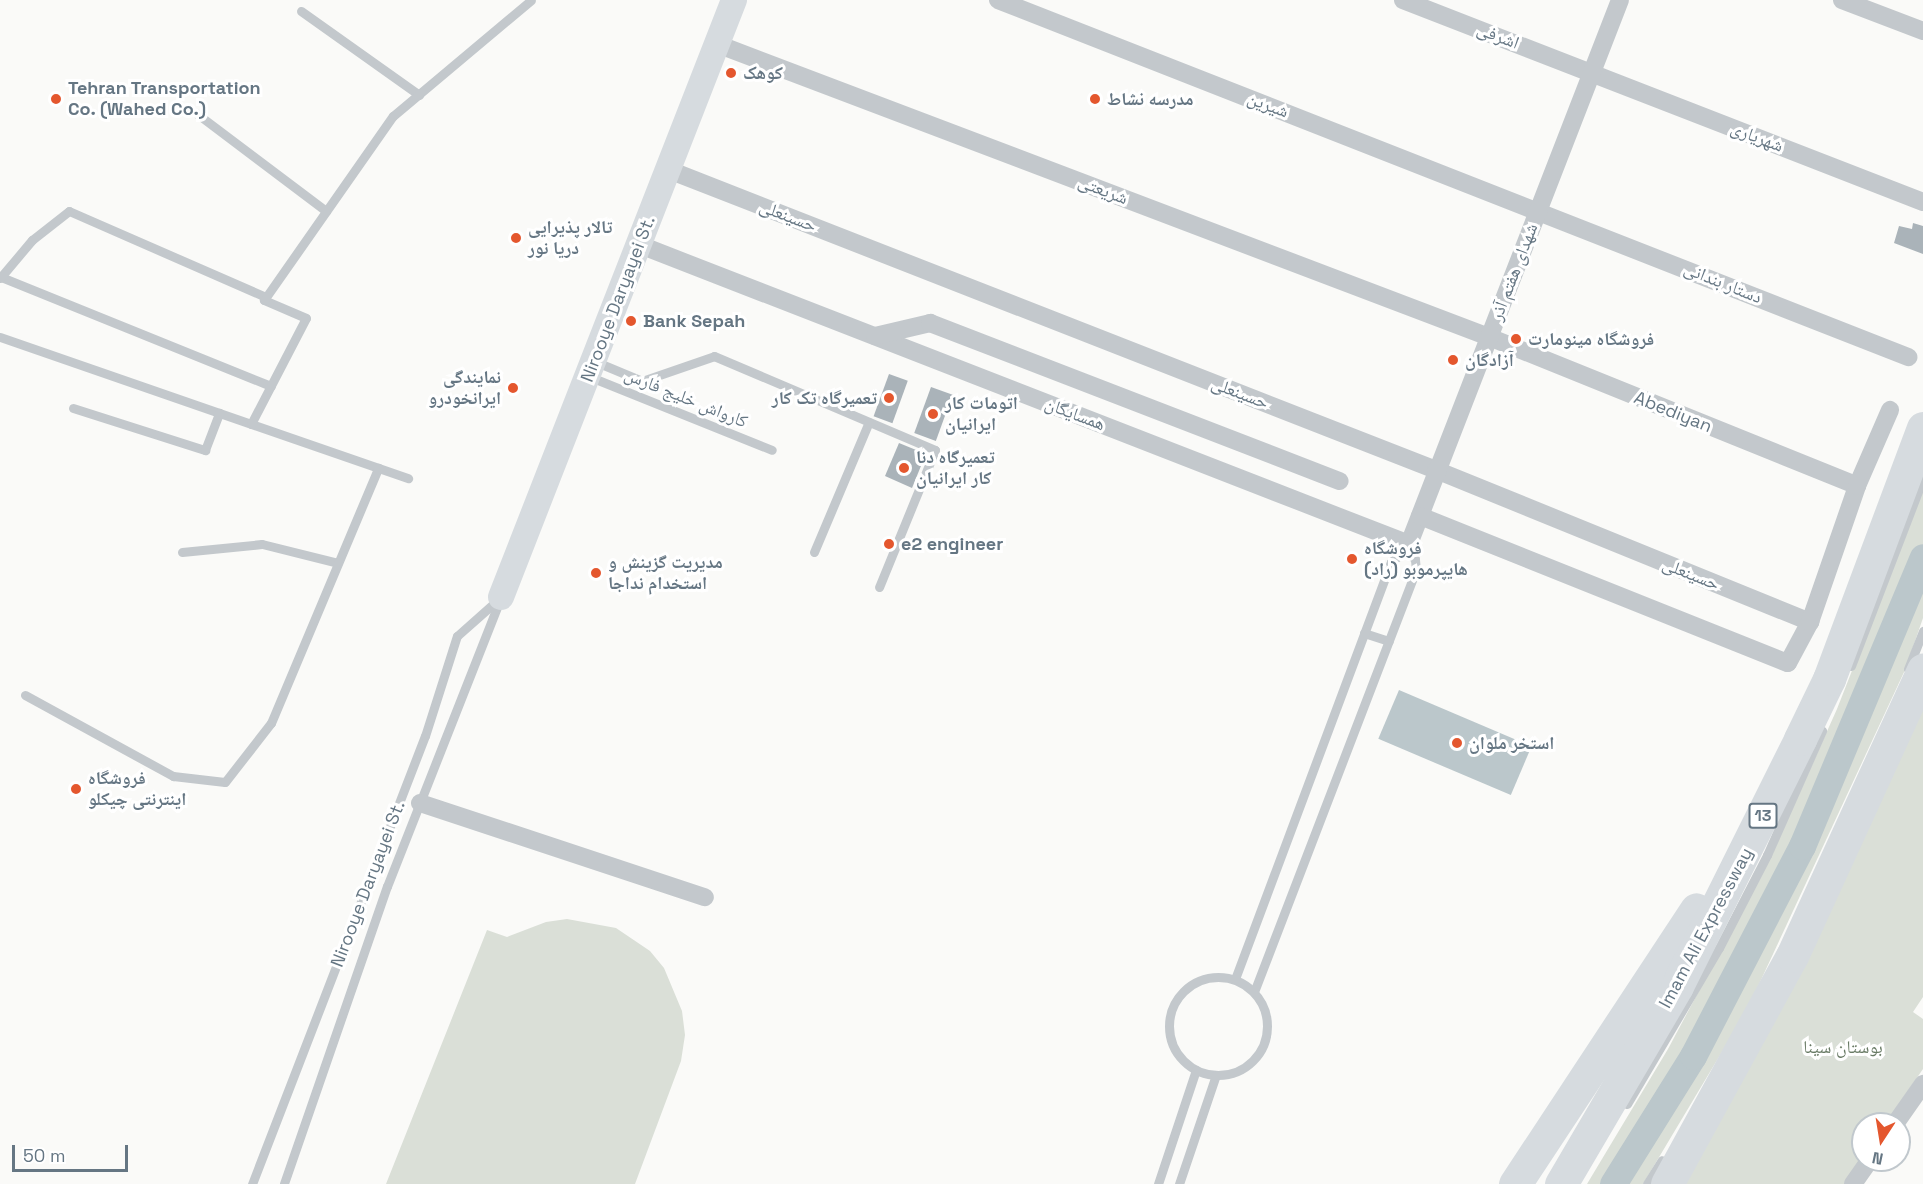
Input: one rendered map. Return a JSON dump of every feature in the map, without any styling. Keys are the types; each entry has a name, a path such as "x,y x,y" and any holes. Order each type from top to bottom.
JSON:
{"highway":[{"name":"Imam Ali Expressway","path":"1561,1184 1677,987 1813,730 1829,679 1923,428"},
{"path":"1666,1169 1792,956 1913,674"},
{"path":"1515,1184 1813,730"}],"main road":[{"name":"Nirooye Daryayei St.","path":"501,597 734,0"}],"street":[{"name":"شیرین","path":"998,0 1538,210"},
{"name":"اشرفی","path":"1403,0 1592,73"},
{"name":"شهدای هفتم آذر","path":"1408,548 1620,0"},
{"path":"1842,0 1923,31"},
{"name":"شریعتی","path":"717,44 1489,337"},
{"name":"شهریاری","path":"1592,73 1923,202"},
{"name":"حسینعلی","path":"669,170 1437,470 1810,622"},
{"name":"دستار بندانی","path":"1538,210 1908,357"},
{"name":"همسایگان","path":"640,245 1408,548"},
{"path":"875,336 930,323 1340,481"},
{"name":"Abediyan","path":"1489,337 1857,486"},
{"path":"1420,516 1788,663 1810,622 1857,486 1890,410"},
{"path":"420,803 705,897"},
{"path":"1903,1112 1923,1084"}],"lane":[{"path":"250,424 306,318 264,300 393,116 531,0"},
{"path":"301,11 419,95"},
{"path":"196,113 326,212"},
{"path":"266,297 69,211 32,240 0,277 271,386"},
{"path":"0,337 408,478"},
{"path":"591,368 642,381 714,356 935,450 879,587"},
{"name":"کارواش خلیج فارس","path":"591,368 772,450"},
{"path":"73,408 206,450 219,413"},
{"path":"814,552 869,422"},
{"path":"25,695 173,776 225,782 271,723 378,468"},
{"path":"1845,679 1923,478"},
{"path":"182,552 262,544 338,563"},
{"path":"1235,979 1391,562 1408,548 1415,559 1416,571 1254,992"},
{"name":"Nirooye Daryayei St.","path":"284,1184 420,803 501,597"},
{"name":"Nirooye Daryayei St.","path":"252,1184 425,736 457,636 501,597"},
{"path":"1913,674 1923,631"},
{"path":"1364,633 1389,641"},
{"path":"1622,1111 1719,948 1767,855 1813,730"},
{"path":"1804,902 1870,757"},
{"path":"1218,976 1235,979 1254,992 1266,1012 1265,1043 1246,1067 1216,1075 1196,1070 1175,1051 1169,1034 1169,1017 1175,1001 1186,988 1201,979 1218,976"},
{"path":"1709,1083 1750,1009"},
{"path":"1158,1184 1196,1070"},
{"path":"1179,1184 1216,1075"},
{"path":"1647,1184 1666,1169"}],"green space":[{"path":"1923,489 1923,618 1905,670 1747,1010 1643,1184 1587,1184 1668,1049 1773,852 1837,709"},
{"name":"بوستان سینا","path":"1923,702 1923,997 1913,1012 1923,1019 1923,1069 1893,1112 1851,1112 1852,1172 1844,1184 1680,1184"},
{"path":"567,919 616,928 650,951 664,968 682,1011 685,1035 681,1061 635,1184 386,1184 487,930 507,937 546,922"}],"shaded area":[{"name":"استخر ملوان","path":"1399,690 1532,746 1511,795 1378,739"}],"building":[{"path":"1913,223 1923,226 1923,254 1894,243 1899,226 1912,229"},
{"name":"تعمیرگاه تک کار","path":"889,374 908,381 892,423 874,416"},
{"name":"اتومات کار ایرانیان","path":"931,387 953,395 936,441 914,433"},
{"name":"تعمیرگاه دنا کار ایرانیان","path":"899,443 921,452 923,461 912,488 885,476"}],"waterway":[{"path":"1613,1184 1693,1056 1802,846 1923,557"}],"place":[{"name":"کوهک","path":"731,73"},
{"name":"Tehran Transportation Co. (Wahed Co.)","path":"56,99"},
{"name":"مدرسه نشاط","path":"1095,99"},
{"name":"تالار پذیرایی دریا نور","path":"516,238"},
{"name":"Bank Sepah","path":"631,321"},
{"name":"فروشگاه مینومارت","path":"1516,339"},
{"name":"آزادگان","path":"1453,360"},
{"name":"نمایندگی ایرانخودرو","path":"513,388"},
{"name":"تعمیرگاه تک کار","path":"889,398"},
{"name":"اتومات کار ایرانیان","path":"933,414"},
{"name":"تعمیرگاه دنا کار ایرانیان","path":"904,468"},
{"name":"e2 engineer","path":"889,544"},
{"name":"فروشگاه هایپرموبو (راد)","path":"1352,559"},
{"name":"مدیریت گزینش و استخدام نداجا","path":"596,573"},
{"name":"استخر ملوان","path":"1457,743"},
{"name":"فروشگاه اینترنتی چیکلو","path":"76,789"}]}
